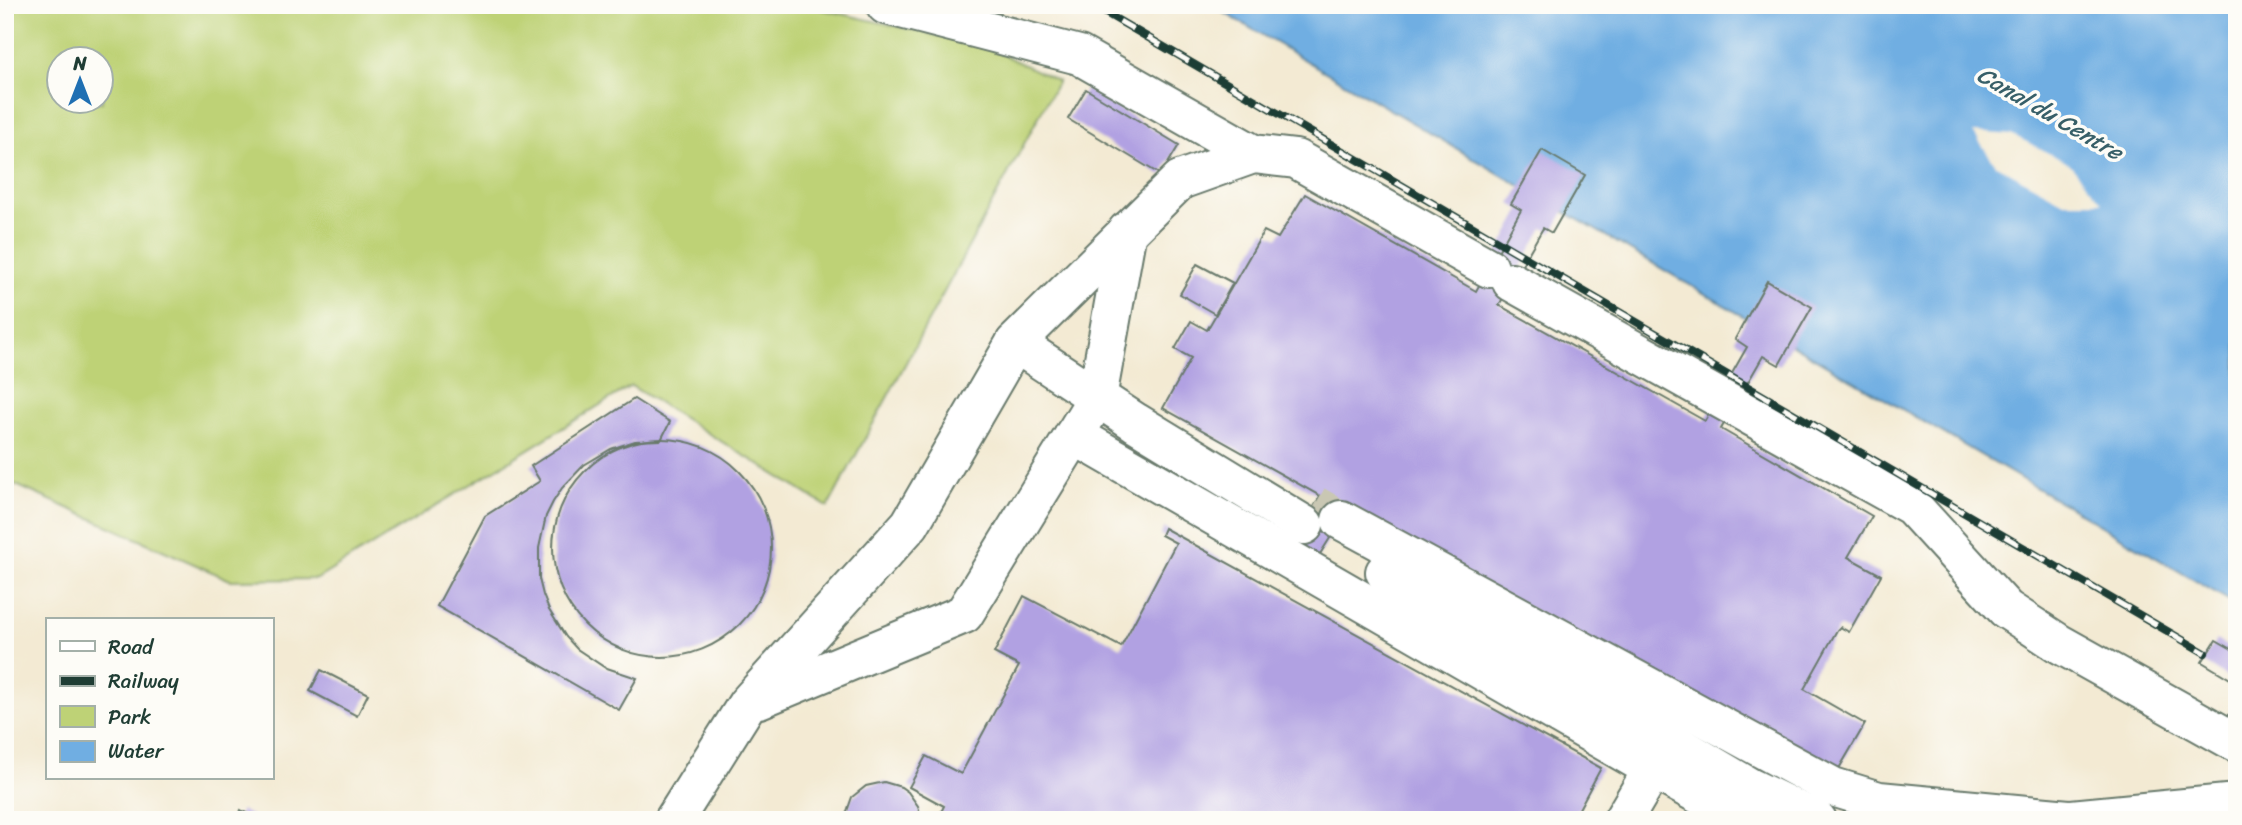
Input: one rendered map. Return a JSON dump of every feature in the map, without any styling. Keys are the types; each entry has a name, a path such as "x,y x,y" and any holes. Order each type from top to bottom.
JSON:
{"lane":[{"path":"886,5 1079,55 1253,154 1296,159 1912,506 2006,609 2058,643 2237,743"},
{"path":"674,820 747,704 910,524 1015,343 1180,180 1253,154"},
{"path":"747,704 964,614 1097,398 1127,231"},
{"path":"1015,343 1097,398 1323,522 1833,787 1879,801 2069,819"},
{"path":"1074,435 1745,820"},
{"path":"1323,522 1749,787 1817,820"},
{"path":"1623,820 1653,769"},
{"path":"2061,820 2237,803"}],"green space":[{"path":"5,5 802,5 985,46 1058,81 828,507 631,386 317,579 230,580 5,480"}],"water":[{"name":"Canal du Centre","path":"1211,5 2237,5 2237,605"}],"pier":[{"path":"1973,132 2013,135 2070,164 2102,202 2064,202 1996,165"}],"building":[{"path":"1086,89 1179,145 1161,175 1068,119"},
{"path":"1542,150 1585,175 1552,233 1543,228 1499,305 1705,421 1747,347 1735,339 1767,281 1812,307 1779,365 1763,356 1721,429 1872,516 1848,557 1881,575 1849,632 1840,627 1837,630 1804,689 1865,724 1837,772 1347,511 1315,562 1291,549 1320,496 1163,408 1191,358 1175,349 1191,321 1207,330 1264,231 1278,238 1305,194 1476,291 1521,210 1511,204"},
{"path":"1197,264 1233,283 1215,314 1180,294"},
{"path":"634,399 670,422 661,440 635,441 611,449 584,465 553,502 546,516 539,548 539,579 543,595 566,637 577,649 604,667 637,678 619,710 437,606 485,516 540,481 531,466"},
{"path":"662,439 704,447 739,471 763,506 771,548 763,590 739,625 704,649 662,657 620,649 585,625 561,590 553,548 561,506 585,471 620,447"},
{"path":"1164,528 1601,768 1573,820 950,820 940,814 944,806 909,787 926,756 961,774 1019,666 994,653 1024,596 1121,647 1176,543 1161,535"},
{"path":"2216,640 2237,652 2237,683 2202,662"},
{"path":"321,670 368,694 357,716 310,691"},
{"path":"884,782 908,792 918,806 921,820 844,820 852,797 866,786"},
{"path":"241,810 259,820 236,820"}],"tunnel":[{"path":"1315,505 1341,520"}],"railway":[{"path":"1092,5 2205,653"}]}
